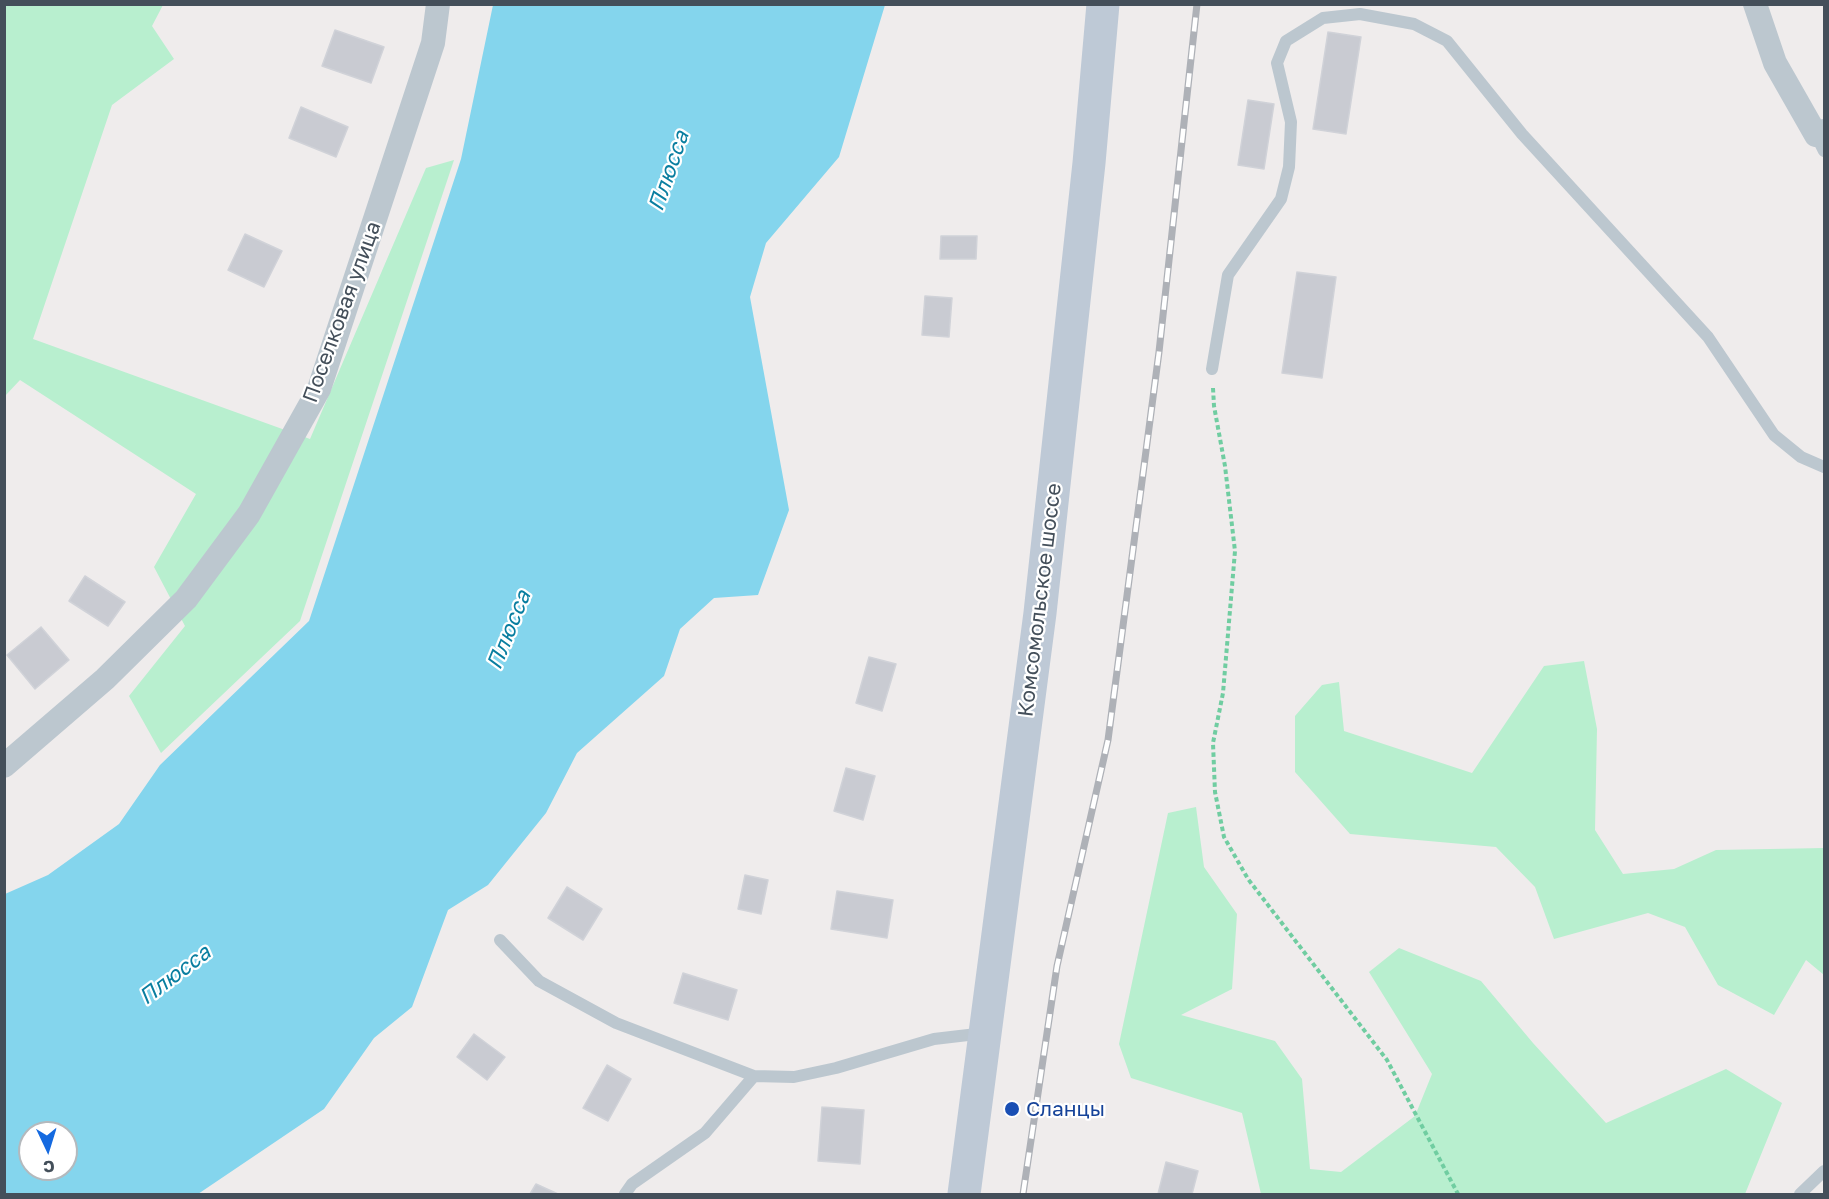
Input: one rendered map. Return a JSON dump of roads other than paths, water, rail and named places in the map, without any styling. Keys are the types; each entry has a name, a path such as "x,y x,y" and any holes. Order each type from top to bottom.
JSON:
{"main road":[{"name":"Комсомольское шоссе","path":"964,1194 1040,613 1088,175 1103,4"}],"street":[{"name":"Поселковая улица","path":"4,766 105,679 186,599 249,514 319,389 433,43 438,4"},
{"path":"1755,4 1775,63 1822,139"}],"lane":[{"path":"1212,369 1228,275 1281,199 1289,167 1291,122 1277,63 1286,41 1323,18 1360,14 1414,24 1448,41 1522,134 1708,338 1774,435 1801,457 1824,467"},
{"path":"500,940 538,981 616,1023 754,1076 794,1077 836,1068 934,1039 986,1033"},
{"path":"625,1194 632,1184 705,1133 754,1076"},
{"path":"1800,1194 1824,1171"}],"water":[{"name":"Плюсса","path":"493,5 885,5 839,157 766,243 750,297 789,510 758,595 714,598 680,629 664,676 577,753 546,813 488,885 448,910 412,1007 374,1038 324,1109 198,1194 5,1194 5,894 48,875 119,824 160,765 309,621 461,159"}],"railway":[{"path":"1023,1194 1057,966 1108,740 1159,352 1197,4"}],"place":[{"name":"Сланцы","path":"1012,1109"}]}
